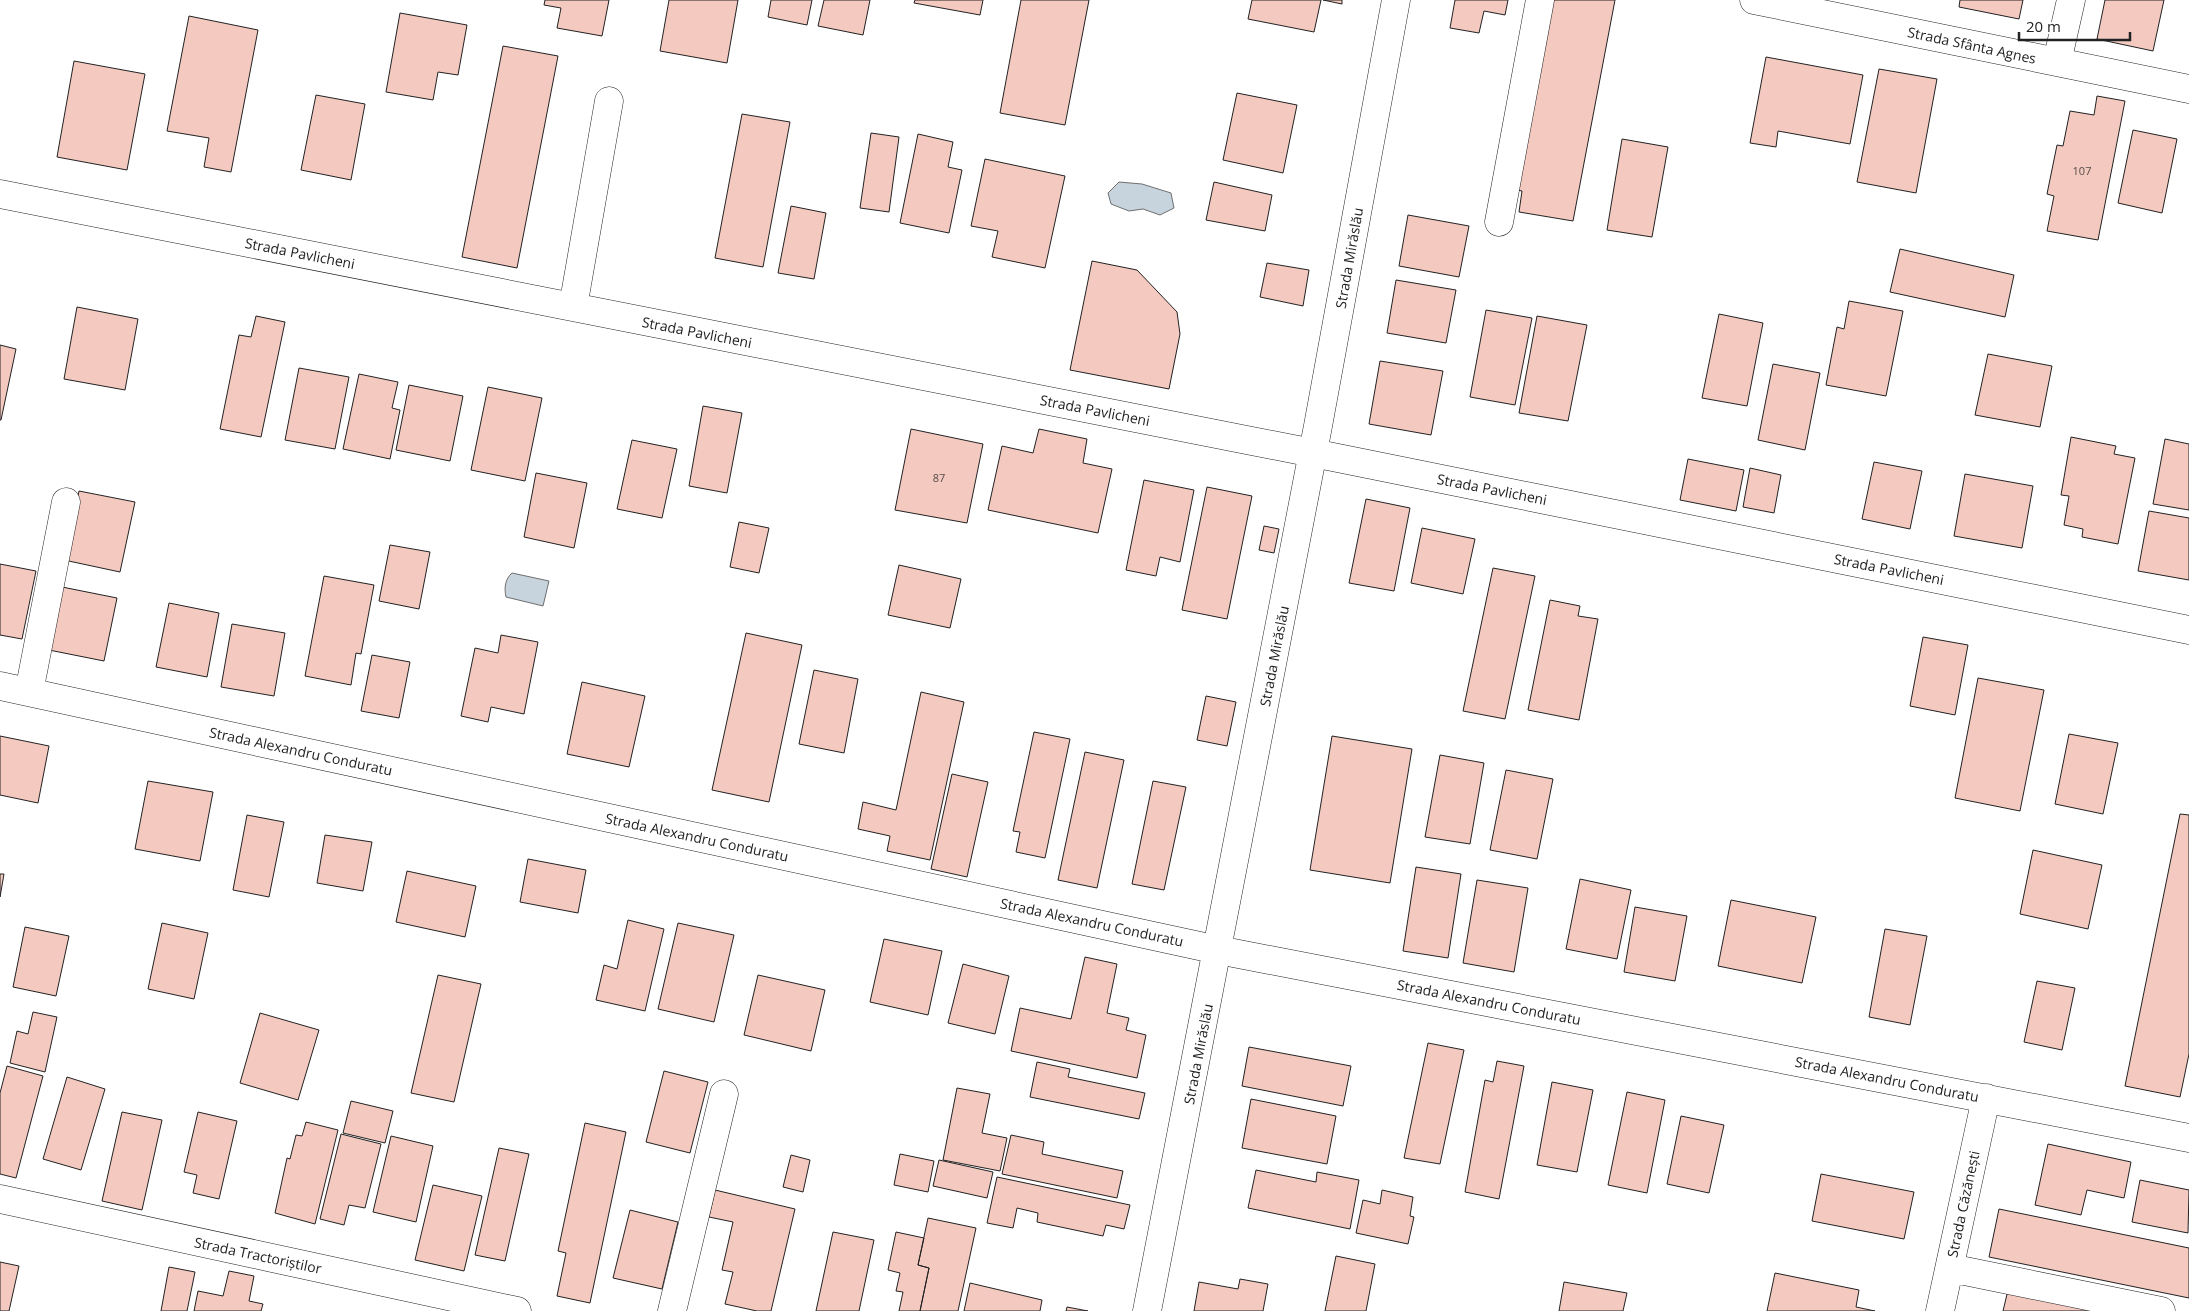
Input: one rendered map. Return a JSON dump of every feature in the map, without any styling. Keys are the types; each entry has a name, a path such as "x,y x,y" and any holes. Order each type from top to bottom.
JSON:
{"street":[{"name":"Strada Mirăslău","path":"1147,1311 1218,950 1396,0"},
{"path":"1500,222 1540,0"},
{"name":"Strada Sfânta Agnes","path":"1754,0 2189,90"},
{"path":"2057,62 2071,0"},
{"path":"573,308 610,101"},
{"name":"Strada Pavlicheni","path":"0,194 1312,453 2189,630"},
{"path":"29,692 66,502"},
{"name":"Strada Alexandru Conduratu","path":"0,686 1218,950 2189,1138"},
{"path":"672,1311 724,1094"},
{"name":"Strada Căzănești","path":"1940,1311 1986,1098"},
{"name":"Strada Tractoriștilor","path":"0,1199 517,1311"},
{"path":"1950,1268 2161,1311"}],"shaded area":[{"path":"1119,182 1142,184 1171,193 1174,208 1160,215 1143,209 1129,211 1111,204 1108,193"},
{"path":"512,573 549,581 543,606 506,597 506,584"}],"building":[{"path":"545,0 609,0 602,36 557,28 561,8 544,5"},
{"path":"669,0 738,0 727,63 660,51"},
{"path":"771,0 812,0 807,25 768,17"},
{"path":"824,0 870,0 863,35 818,26"},
{"path":"915,0 983,0 980,15 914,3"},
{"path":"1021,0 1089,0 1065,125 1000,113"},
{"path":"1252,0 1321,0 1314,32 1248,19"},
{"path":"1323,0 1342,0 1342,4"},
{"path":"1455,0 1508,0 1505,15 1484,11 1479,33 1450,28"},
{"path":"1553,0 1615,0 1573,221 1519,212 1522,191 1517,190"},
{"path":"1960,0 2023,0 2019,19 1959,7"},
{"path":"2105,0 2164,0 2153,51 2097,39"},
{"path":"400,13 467,25 458,75 438,72 433,100 386,92"},
{"path":"189,16 258,30 231,172 204,167 209,138 167,131"},
{"path":"503,46 558,56 517,268 462,257"},
{"path":"1766,57 1863,75 1850,144 1778,131 1776,147 1750,143"},
{"path":"74,61 145,74 127,170 57,157"},
{"path":"1879,69 1937,79 1916,193 1857,182"},
{"path":"1237,93 1297,105 1283,173 1223,160"},
{"path":"316,95 365,104 351,180 301,170"},
{"path":"2097,96 2125,101 2098,240 2047,231 2054,196 2047,194 2057,145 2063,146 2070,111 2094,115"},
{"path":"742,114 790,122 763,267 715,258"},
{"path":"2133,130 2177,139 2162,213 2118,203"},
{"path":"871,133 899,137 889,212 860,208"},
{"path":"918,134 953,142 948,167 962,170 949,233 900,223"},
{"path":"1622,139 1668,147 1652,237 1607,230"},
{"path":"985,159 1065,176 1045,268 992,257 998,231 971,226"},
{"path":"1214,182 1272,195 1265,231 1206,220"},
{"path":"791,206 826,213 814,279 778,273"},
{"path":"1408,215 1469,226 1459,277 1399,266"},
{"path":"1900,249 2014,275 2005,317 1890,292"},
{"path":"1092,261 1137,270 1177,312 1180,334 1169,389 1070,370"},
{"path":"1267,263 1309,270 1303,306 1260,297"},
{"path":"1396,280 1456,290 1446,343 1387,333"},
{"path":"1849,301 1903,311 1886,396 1826,385 1837,327 1844,329"},
{"path":"77,307 138,319 125,390 64,379"},
{"path":"1486,310 1532,318 1515,405 1470,397"},
{"path":"1719,314 1763,323 1747,406 1702,398"},
{"path":"256,316 285,322 261,437 220,429 239,335 251,337"},
{"path":"1537,316 1587,325 1568,421 1519,413"},
{"path":"0,345 16,349 1,420 0,420"},
{"path":"1988,354 2052,366 2040,427 1975,415"},
{"path":"1380,361 1443,371 1431,435 1369,424"},
{"path":"1773,364 1820,373 1805,450 1758,440"},
{"path":"299,368 349,377 335,449 285,440"},
{"path":"359,374 398,382 392,408 400,410 390,459 343,449"},
{"path":"409,385 463,396 450,461 396,450"},
{"path":"488,387 542,398 525,481 471,470"},
{"path":"703,406 742,413 727,493 689,486"},
{"path":"911,429 983,444 967,523 895,510"},
{"path":"1039,429 1087,439 1083,463 1112,469 1098,533 988,510 1002,446 1033,453"},
{"path":"2071,437 2116,446 2114,454 2135,458 2118,544 2082,537 2083,529 2064,525 2069,496 2061,495"},
{"path":"2165,439 2189,444 2189,510 2153,504"},
{"path":"632,440 677,449 662,518 617,509"},
{"path":"1688,459 1744,470 1736,511 1680,500"},
{"path":"1874,462 1922,471 1910,529 1862,519"},
{"path":"1750,468 1781,475 1774,513 1743,507"},
{"path":"536,473 587,483 574,548 524,537"},
{"path":"1965,474 2033,486 2022,548 1954,536"},
{"path":"1144,480 1194,490 1180,562 1160,557 1156,576 1126,570"},
{"path":"1207,487 1252,496 1227,619 1182,610"},
{"path":"79,491 135,502 120,572 64,560"},
{"path":"1366,499 1410,508 1394,591 1349,583"},
{"path":"2149,511 2189,518 2189,580 2138,571"},
{"path":"739,522 769,528 759,573 730,567"},
{"path":"1264,526 1279,529 1274,553 1259,550"},
{"path":"1422,528 1475,539 1463,594 1411,583"},
{"path":"390,545 430,552 419,609 379,601"},
{"path":"0,564 36,571 22,639 0,635"},
{"path":"899,565 961,579 950,628 888,615"},
{"path":"1493,568 1535,576 1505,719 1463,711"},
{"path":"324,576 374,585 361,654 356,653 351,685 305,676"},
{"path":"62,587 117,598 104,661 49,650"},
{"path":"1550,600 1580,606 1578,616 1598,619 1579,720 1528,710"},
{"path":"169,603 219,613 207,677 156,667"},
{"path":"232,624 285,633 274,696 221,687"},
{"path":"746,633 802,645 769,802 712,790"},
{"path":"501,635 538,642 524,714 491,707 488,722 461,716 475,648 498,653"},
{"path":"1923,637 1968,645 1955,715 1910,706"},
{"path":"372,655 410,662 399,718 361,711"},
{"path":"814,670 858,679 844,753 799,744"},
{"path":"1978,678 2044,690 2020,811 1955,798"},
{"path":"582,682 645,696 629,767 567,754"},
{"path":"921,692 964,702 930,860 887,851 890,836 858,829 863,802 896,810"},
{"path":"1206,696 1236,702 1227,746 1197,740"},
{"path":"1034,732 1070,739 1045,858 1016,852 1020,832 1013,831"},
{"path":"2069,734 2118,743 2103,814 2055,804"},
{"path":"0,736 49,746 38,803 0,795"},
{"path":"1332,736 1412,749 1390,883 1310,870"},
{"path":"1085,752 1124,760 1097,888 1058,880"},
{"path":"1440,755 1484,763 1470,844 1425,837"},
{"path":"1506,770 1553,779 1537,859 1490,850"},
{"path":"952,774 988,782 967,877 931,869"},
{"path":"148,781 213,792 200,861 135,849"},
{"path":"1153,781 1186,787 1164,890 1132,884"},
{"path":"2180,814 2189,815 2189,1054 2180,1097 2125,1086"},
{"path":"247,815 284,822 269,897 233,890"},
{"path":"325,835 372,842 363,891 317,883"},
{"path":"2033,850 2102,865 2088,929 2020,914"},
{"path":"528,859 586,870 578,913 520,902"},
{"path":"1416,867 1461,874 1448,958 1403,951"},
{"path":"407,871 476,886 465,937 396,922"},
{"path":"0,874 4,874 0,897"},
{"path":"1580,879 1631,890 1617,959 1566,949"},
{"path":"1477,880 1528,888 1514,972 1463,963"},
{"path":"1731,900 1816,917 1802,983 1718,966"},
{"path":"1635,907 1687,916 1675,981 1624,972"},
{"path":"628,920 664,929 645,1011 596,1000 604,965 617,969"},
{"path":"162,923 208,933 194,999 148,989"},
{"path":"678,923 734,935 714,1022 658,1009"},
{"path":"25,927 69,936 56,996 13,987"},
{"path":"1885,929 1927,936 1910,1025 1869,1017"},
{"path":"884,939 942,951 928,1015 870,1002"},
{"path":"1085,957 1117,964 1107,1013 1129,1018 1126,1030 1146,1035 1137,1078 1011,1051 1020,1008 1071,1019"},
{"path":"963,964 1009,976 995,1034 948,1023"},
{"path":"438,975 481,984 454,1102 411,1093"},
{"path":"758,975 825,990 811,1051 744,1035"},
{"path":"2037,981 2075,988 2062,1050 2024,1042"},
{"path":"33,1012 57,1017 45,1072 10,1063 17,1031 28,1034"},
{"path":"260,1013 319,1030 298,1100 240,1083"},
{"path":"1428,1043 1464,1050 1440,1164 1404,1158"},
{"path":"1249,1047 1351,1066 1343,1106 1242,1086"},
{"path":"1497,1061 1524,1066 1499,1199 1465,1192 1485,1080 1493,1082"},
{"path":"1037,1062 1070,1069 1068,1077 1145,1093 1139,1119 1030,1097"},
{"path":"7,1066 43,1076 16,1178 0,1174 0,1093"},
{"path":"664,1071 708,1082 690,1153 646,1142"},
{"path":"67,1077 105,1089 81,1170 43,1159"},
{"path":"1552,1082 1593,1090 1577,1172 1537,1165"},
{"path":"957,1088 990,1094 982,1133 1007,1138 1000,1171 943,1160"},
{"path":"1627,1092 1665,1100 1647,1193 1608,1185"},
{"path":"1251,1099 1336,1116 1327,1164 1242,1148"},
{"path":"351,1101 393,1111 385,1143 343,1133"},
{"path":"122,1112 162,1120 142,1210 102,1201"},
{"path":"198,1112 237,1121 219,1199 193,1193 197,1175 184,1172"},
{"path":"1681,1116 1724,1125 1709,1193 1667,1184"},
{"path":"306,1122 338,1130 315,1224 275,1213 287,1158 290,1159 296,1135 302,1136"},
{"path":"585,1123 626,1132 590,1303 557,1296 566,1253 558,1251"},
{"path":"341,1134 381,1144 365,1208 349,1205 344,1225 320,1219"},
{"path":"1011,1135 1044,1142 1042,1154 1123,1171 1117,1198 1002,1174"},
{"path":"391,1136 433,1146 416,1222 373,1212"},
{"path":"2048,1144 2131,1162 2124,1198 2087,1190 2081,1215 2035,1205"},
{"path":"499,1148 529,1154 505,1261 475,1255"},
{"path":"900,1154 934,1161 928,1192 894,1185"},
{"path":"791,1155 810,1160 803,1192 783,1187"},
{"path":"939,1160 993,1172 987,1198 933,1186"},
{"path":"1256,1170 1316,1182 1317,1172 1359,1180 1350,1229 1248,1208"},
{"path":"1821,1174 1914,1192 1904,1239 1812,1221"},
{"path":"997,1177 1130,1205 1124,1229 1106,1225 1103,1236 1037,1222 1038,1213 1017,1208 1013,1228 987,1223"},
{"path":"2140,1180 2189,1190 2188,1233 2132,1222"},
{"path":"433,1185 482,1196 464,1271 415,1260"},
{"path":"715,1190 795,1209 771,1311 757,1311 725,1304 733,1272 722,1270 733,1222 709,1217"},
{"path":"1382,1190 1413,1197 1410,1216 1414,1217 1408,1244 1356,1233 1363,1200 1380,1204"},
{"path":"1999,1209 2189,1248 2189,1298 1989,1257"},
{"path":"630,1210 678,1222 662,1289 613,1278"},
{"path":"928,1218 976,1228 958,1311 920,1311 929,1268 918,1265"},
{"path":"833,1232 874,1240 859,1311 816,1311"},
{"path":"896,1232 924,1238 918,1265 929,1268 920,1311 899,1311 903,1292 896,1291 900,1273 888,1270"},
{"path":"1336,1256 1375,1264 1366,1311 1325,1311"},
{"path":"0,1262 19,1266 9,1311 0,1311"},
{"path":"169,1267 195,1272 187,1311 161,1311"},
{"path":"229,1271 254,1276 249,1301 263,1304 261,1311 194,1311 198,1291 223,1296"},
{"path":"1775,1273 1859,1290 1856,1307 1875,1311 1767,1311"},
{"path":"1240,1279 1268,1284 1263,1311 1194,1311 1199,1282 1238,1289"},
{"path":"1564,1282 1627,1293 1623,1311 1559,1311"},
{"path":"970,1283 1042,1300 1040,1311 964,1311"},
{"path":"2008,1290 2102,1311 2003,1311"},
{"path":"1067,1307 1088,1311 1066,1311"}]}
